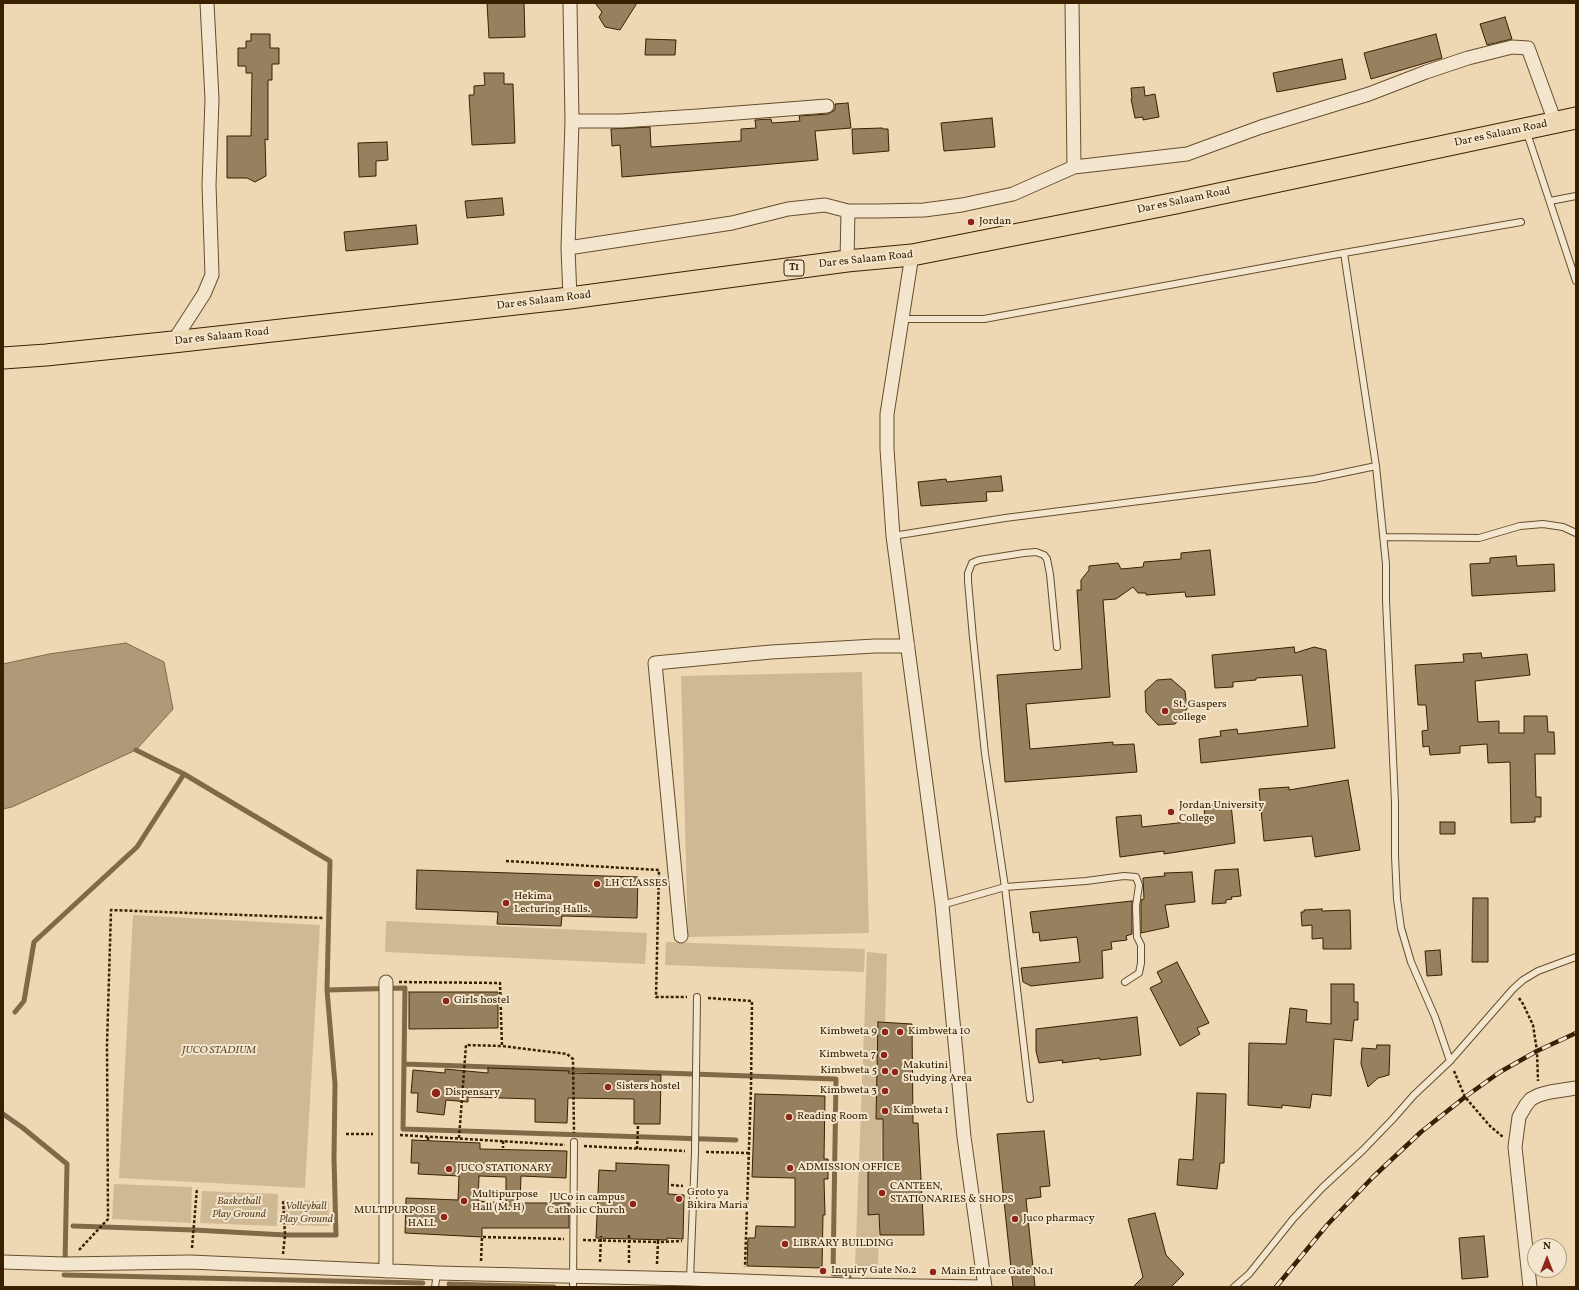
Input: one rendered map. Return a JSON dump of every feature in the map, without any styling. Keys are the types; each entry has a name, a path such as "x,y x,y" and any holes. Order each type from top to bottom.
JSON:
{"highway":[{"name":"Dar es Salaam Road","path":"3,358 173,342 570,298 847,261 912,255 1183,201 1576,118"}],"street":[{"path":"173,342 204,294 212,275 209,185 212,99 208,3"},
{"path":"570,3 572,121 568,248 570,298"},
{"path":"1072,3 1074,167"},
{"path":"568,248 732,223 788,209 825,205 848,211 924,210 962,205 1013,194 1074,167 1188,154 1262,127 1369,94 1468,58 1512,47 1528,48 1555,122"},
{"path":"572,121 621,121 827,106"},
{"path":"847,261 848,211"},
{"path":"3,1262 65,1264 190,1262 480,1274 573,1282 600,1277 849,1285 985,1287 964,1137 942,905 893,536 887,449 887,414 912,255"},
{"path":"681,936 655,663 771,652 875,646 908,646"},
{"path":"386,982 386,1270"},
{"path":"1529,1286 1515,1147 1519,1117 1522,1110 1531,1099 1550,1092 1576,1088"}],"lane":[{"path":"1526,129 1576,281"},
{"path":"1550,201 1576,196"},
{"path":"902,319 984,319 1521,222"},
{"path":"1344,253 1376,466 1384,537 1395,803 1397,899 1401,928 1411,962 1435,1017 1450,1062"},
{"path":"893,536 1005,518 1314,479 1376,466"},
{"path":"1384,537 1479,538 1532,524 1556,525 1576,533"},
{"path":"1030,1099 1005,887 985,754 977,683 968,581 968,573 972,563 979,560 1024,553 1036,552 1044,555 1047,559 1050,574 1057,647"},
{"path":"942,905 1005,887 1086,881 1124,876 1136,877 1139,885 1136,906 1136,921 1137,936 1141,946 1141,963 1139,973 1125,982"},
{"path":"1234,1287 1249,1274 1293,1219 1322,1188 1363,1150 1414,1095 1450,1062 1513,989 1523,980 1538,971 1576,958"},
{"path":"690,1279 695,1152 697,997"},
{"path":"573,1282 574,1144"},
{"path":"435,1287 436,1273"}],"path":[{"path":"65,1264 108,1219 107,1045 111,910 323,918"},
{"path":"386,982 500,984 502,1046"},
{"path":"1513,989 1523,1004 1533,1025 1537,1051 1539,1095"},
{"path":"460,1138 466,1045 502,1046 567,1054 573,1059 574,1127"},
{"path":"1450,1062 1465,1097 1490,1126 1515,1147"},
{"path":"637,1149 638,1126"},
{"path":"346,1134 385,1134 574,1144 637,1149 749,1153"},
{"path":"428,1137 428,1142"},
{"path":"504,1141 504,1148"},
{"path":"190,1262 196,1216 197,1188"},
{"path":"282,1266 284,1235 283,1200"},
{"path":"480,1274 482,1236 658,1242 692,1241"},
{"path":"600,1277 601,1236"},
{"path":"629,1236 629,1278"},
{"path":"657,1251 658,1236"}],"green space":[{"path":"862,672 869,933 688,937 681,676"},
{"name":"JUCO STADIUM","path":"133,915 320,925 305,1188 119,1178"},
{"path":"386,921 647,933 645,964 385,952"},
{"path":"666,942 865,949 864,972 665,965"},
{"path":"867,952 887,954 878,1267 855,1267"},
{"path":"114,1184 192,1187 191,1223 112,1219"},
{"name":"Basketball Play Ground","path":"202,1191 278,1194 277,1226 200,1223"},
{"name":"Volleyball Play Ground","path":"283,1200 329,1201 329,1226 283,1225"}],"shaded area":[{"path":"126,643 164,662 173,709 136,750 12,807 3,809 3,664 49,654"}],"building":[{"path":"487,3 524,3 525,37 489,38"},
{"path":"595,3 637,3 620,30 605,27 599,17 602,12"},
{"path":"1505,17 1512,39 1487,45 1480,24"},
{"path":"251,34 270,34 270,48 279,48 279,64 272,64 272,80 268,80 268,140 265,139 266,176 255,182 247,178 227,178 227,136 251,136 252,73 246,73 246,66 238,66 238,48 246,48 246,41 251,41"},
{"path":"1436,34 1442,58 1371,79 1364,53"},
{"path":"646,39 676,40 675,55 645,55"},
{"path":"1342,59 1346,79 1277,92 1273,73"},
{"path":"484,73 504,73 504,84 513,84 515,143 472,145 469,95 474,95 474,86 485,85"},
{"path":"1144,87 1145,96 1155,94 1159,117 1143,120 1143,117 1135,118 1131,99 1131,88"},
{"path":"848,103 851,128 815,131 818,160 622,177 620,145 612,146 611,129 650,127 651,147 741,141 741,129 756,128 755,120 771,119 772,123 800,121 799,116 828,114 835,110 835,104"},
{"path":"992,118 995,147 944,151 941,123"},
{"path":"852,129 888,129 889,151 853,154"},
{"path":"387,142 388,160 376,161 376,176 359,177 358,143"},
{"path":"502,198 504,215 467,218 465,201"},
{"path":"416,225 418,244 346,251 344,232"},
{"path":"1001,476 1003,491 986,492 987,501 921,506 918,482 946,479 947,482"},
{"path":"1210,550 1215,595 1186,597 1185,592 1146,595 1146,593 1138,593 1133,587 1116,599 1103,600 1110,697 1026,704 1030,749 1113,742 1113,745 1134,744 1137,772 1005,782 997,675 1082,669 1077,590 1081,590 1081,580 1089,570 1089,566 1118,563 1121,569 1143,567 1144,562 1181,559 1181,553"},
{"path":"1516,556 1517,566 1554,564 1555,591 1472,596 1470,564 1490,563 1490,558"},
{"path":"1294,647 1295,653 1314,647 1326,650 1335,748 1201,763 1199,739 1221,736 1220,731 1237,729 1238,734 1308,726 1302,675 1256,678 1256,680 1233,682 1233,687 1215,688 1212,655"},
{"path":"1481,653 1482,658 1527,654 1530,675 1475,681 1478,722 1499,721 1499,733 1524,733 1524,716 1547,716 1548,732 1554,732 1555,754 1535,754 1536,797 1541,797 1541,817 1535,817 1535,822 1511,823 1510,762 1488,763 1487,744 1460,746 1460,753 1430,755 1429,746 1423,747 1422,731 1428,730 1426,705 1418,705 1415,665 1464,662 1463,654"},
{"path":"1171,679 1185,691 1187,709 1175,724 1158,725 1146,712 1145,691 1157,680"},
{"path":"1348,780 1360,850 1315,857 1312,836 1264,841 1259,789 1289,787 1289,790"},
{"path":"1231,804 1235,843 1164,854 1164,851 1120,857 1116,817 1141,815 1142,827 1205,820 1204,806"},
{"path":"1440,822 1455,822 1455,834 1440,834"},
{"path":"1238,869 1241,896 1231,897 1232,899 1226,900 1226,903 1212,904 1215,870"},
{"path":"417,870 638,877 637,918 562,916 561,926 497,924 498,912 416,909"},
{"path":"1192,872 1195,902 1165,905 1169,927 1141,933 1141,900 1144,899 1143,878 1165,876 1164,873"},
{"path":"1473,898 1488,898 1488,962 1472,962"},
{"path":"1132,901 1132,934 1126,936 1127,940 1111,942 1112,949 1102,951 1103,978 1031,986 1023,982 1021,968 1080,962 1077,937 1040,941 1039,932 1033,933 1030,912"},
{"path":"1322,909 1322,911 1350,910 1351,949 1323,949 1323,938 1312,939 1312,925 1302,926 1301,912 1304,912 1304,910"},
{"path":"1440,950 1442,975 1427,976 1425,951"},
{"path":"1177,962 1209,1023 1197,1028 1200,1034 1180,1046 1150,988 1162,982 1157,972"},
{"path":"1331,984 1354,984 1354,1002 1358,1002 1358,1020 1354,1020 1352,1041 1334,1039 1331,1096 1312,1094 1310,1108 1282,1105 1282,1108 1248,1105 1249,1043 1286,1044 1290,1008 1307,1010 1306,1022 1331,1024"},
{"name":"Girls hostel","path":"409,992 498,992 498,1028 409,1029"},
{"path":"1137,1017 1141,1055 1062,1063 1063,1060 1039,1063 1036,1051 1036,1029"},
{"path":"878,1022 912,1024 913,1123 918,1123 924,1235 880,1235 879,1214 868,1215 868,1171 883,1171 883,1119 876,1119"},
{"path":"1377,1045 1390,1045 1389,1075 1378,1078 1368,1087 1361,1064 1362,1048 1376,1049"},
{"path":"488,1068 569,1071 568,1073 661,1075 660,1124 634,1124 634,1099 568,1098 567,1123 535,1122 535,1099 468,1097 468,1102 446,1100 444,1115 417,1112 418,1093 411,1093 413,1070 445,1073 445,1069 488,1073"},
{"path":"1197,1093 1226,1094 1224,1163 1220,1163 1217,1189 1177,1185 1179,1159 1193,1160"},
{"path":"755,1094 825,1096 824,1159 828,1159 828,1179 824,1179 825,1215 823,1215 822,1268 747,1266 748,1238 755,1238 756,1226 795,1227 795,1178 752,1177"},
{"path":"1044,1131 1050,1186 1040,1187 1041,1197 1026,1199 1035,1287 1013,1287 997,1134"},
{"path":"412,1140 480,1143 480,1149 567,1151 566,1178 521,1176 520,1203 569,1203 569,1228 482,1228 482,1237 405,1233 406,1198 458,1200 459,1176 418,1174 419,1163 411,1163","holes":["479,1176 506,1177 506,1203 478,1201"]},
{"name":"JUCo in campus Catholic Church","path":"616,1163 669,1165 668,1194 684,1195 683,1239 596,1238 599,1170 616,1171"},
{"path":"1155,1213 1166,1255 1184,1274 1171,1287 1133,1287 1143,1277 1128,1219"},
{"path":"1484,1236 1488,1277 1462,1279 1459,1238"}],"waterway":[{"path":"15,1012 24,1001 34,942 137,847 184,774 136,750"},
{"path":"73,1226 285,1235 336,1235 334,1158 335,1084 327,990 330,861 184,774"},
{"path":"327,990 405,988 404,1064 836,1079 833,1274 849,1274 849,1284"},
{"path":"404,1064 403,1129 736,1140"},
{"path":"3,1114 23,1128 67,1164 65,1263"},
{"path":"64,1275 423,1283"},
{"path":"449,1284 554,1287"}],"railway":[{"path":"1276,1287 1327,1225 1373,1177 1421,1132 1465,1097 1500,1072 1537,1051 1576,1033"}],"place":[{"name":"Jordan","path":"971,222"},
{"name":"St. Gaspers college","path":"1165,711"},
{"name":"Jordan University College","path":"1171,812"},
{"name":"LH CLASSES","path":"597,884"},
{"name":"Hekima Lecturing Halls.","path":"506,903"},
{"name":"Girls hostel","path":"446,1001"},
{"name":"Kimbweta 9","path":"885,1032"},
{"name":"Kimbweta 10","path":"900,1032"},
{"name":"Kimbweta 7","path":"884,1055"},
{"name":"Kimbweta 5","path":"885,1071"},
{"name":"Makutini Studying Area","path":"895,1072"},
{"name":"Sisters hostel","path":"608,1087"},
{"name":"Kimbweta 3","path":"885,1091"},
{"name":"Dispensary","path":"436,1093"},
{"name":"Kimbweta 1","path":"885,1111"},
{"name":"Reading Room","path":"789,1117"},
{"name":"ADMISSION OFFICE","path":"790,1168"},
{"name":"JUCO STATIONARY","path":"449,1169"},
{"name":"CANTEEN, STATIONARIES & SHOPS","path":"882,1193"},
{"name":"Groto ya Bikira Maria","path":"679,1199"},
{"name":"Multipurpose Hall (M. H)","path":"464,1201"},
{"name":"JUCo in campus Catholic Church","path":"633,1204"},
{"name":"MULTIPURPOSE HALL","path":"444,1217"},
{"name":"Juco pharmacy","path":"1015,1219"},
{"name":"LIBRARY BUILDING","path":"785,1244"},
{"name":"Inquiry Gate No.2","path":"823,1271"},
{"name":"Main Entrace Gate No.1","path":"933,1272"}]}
